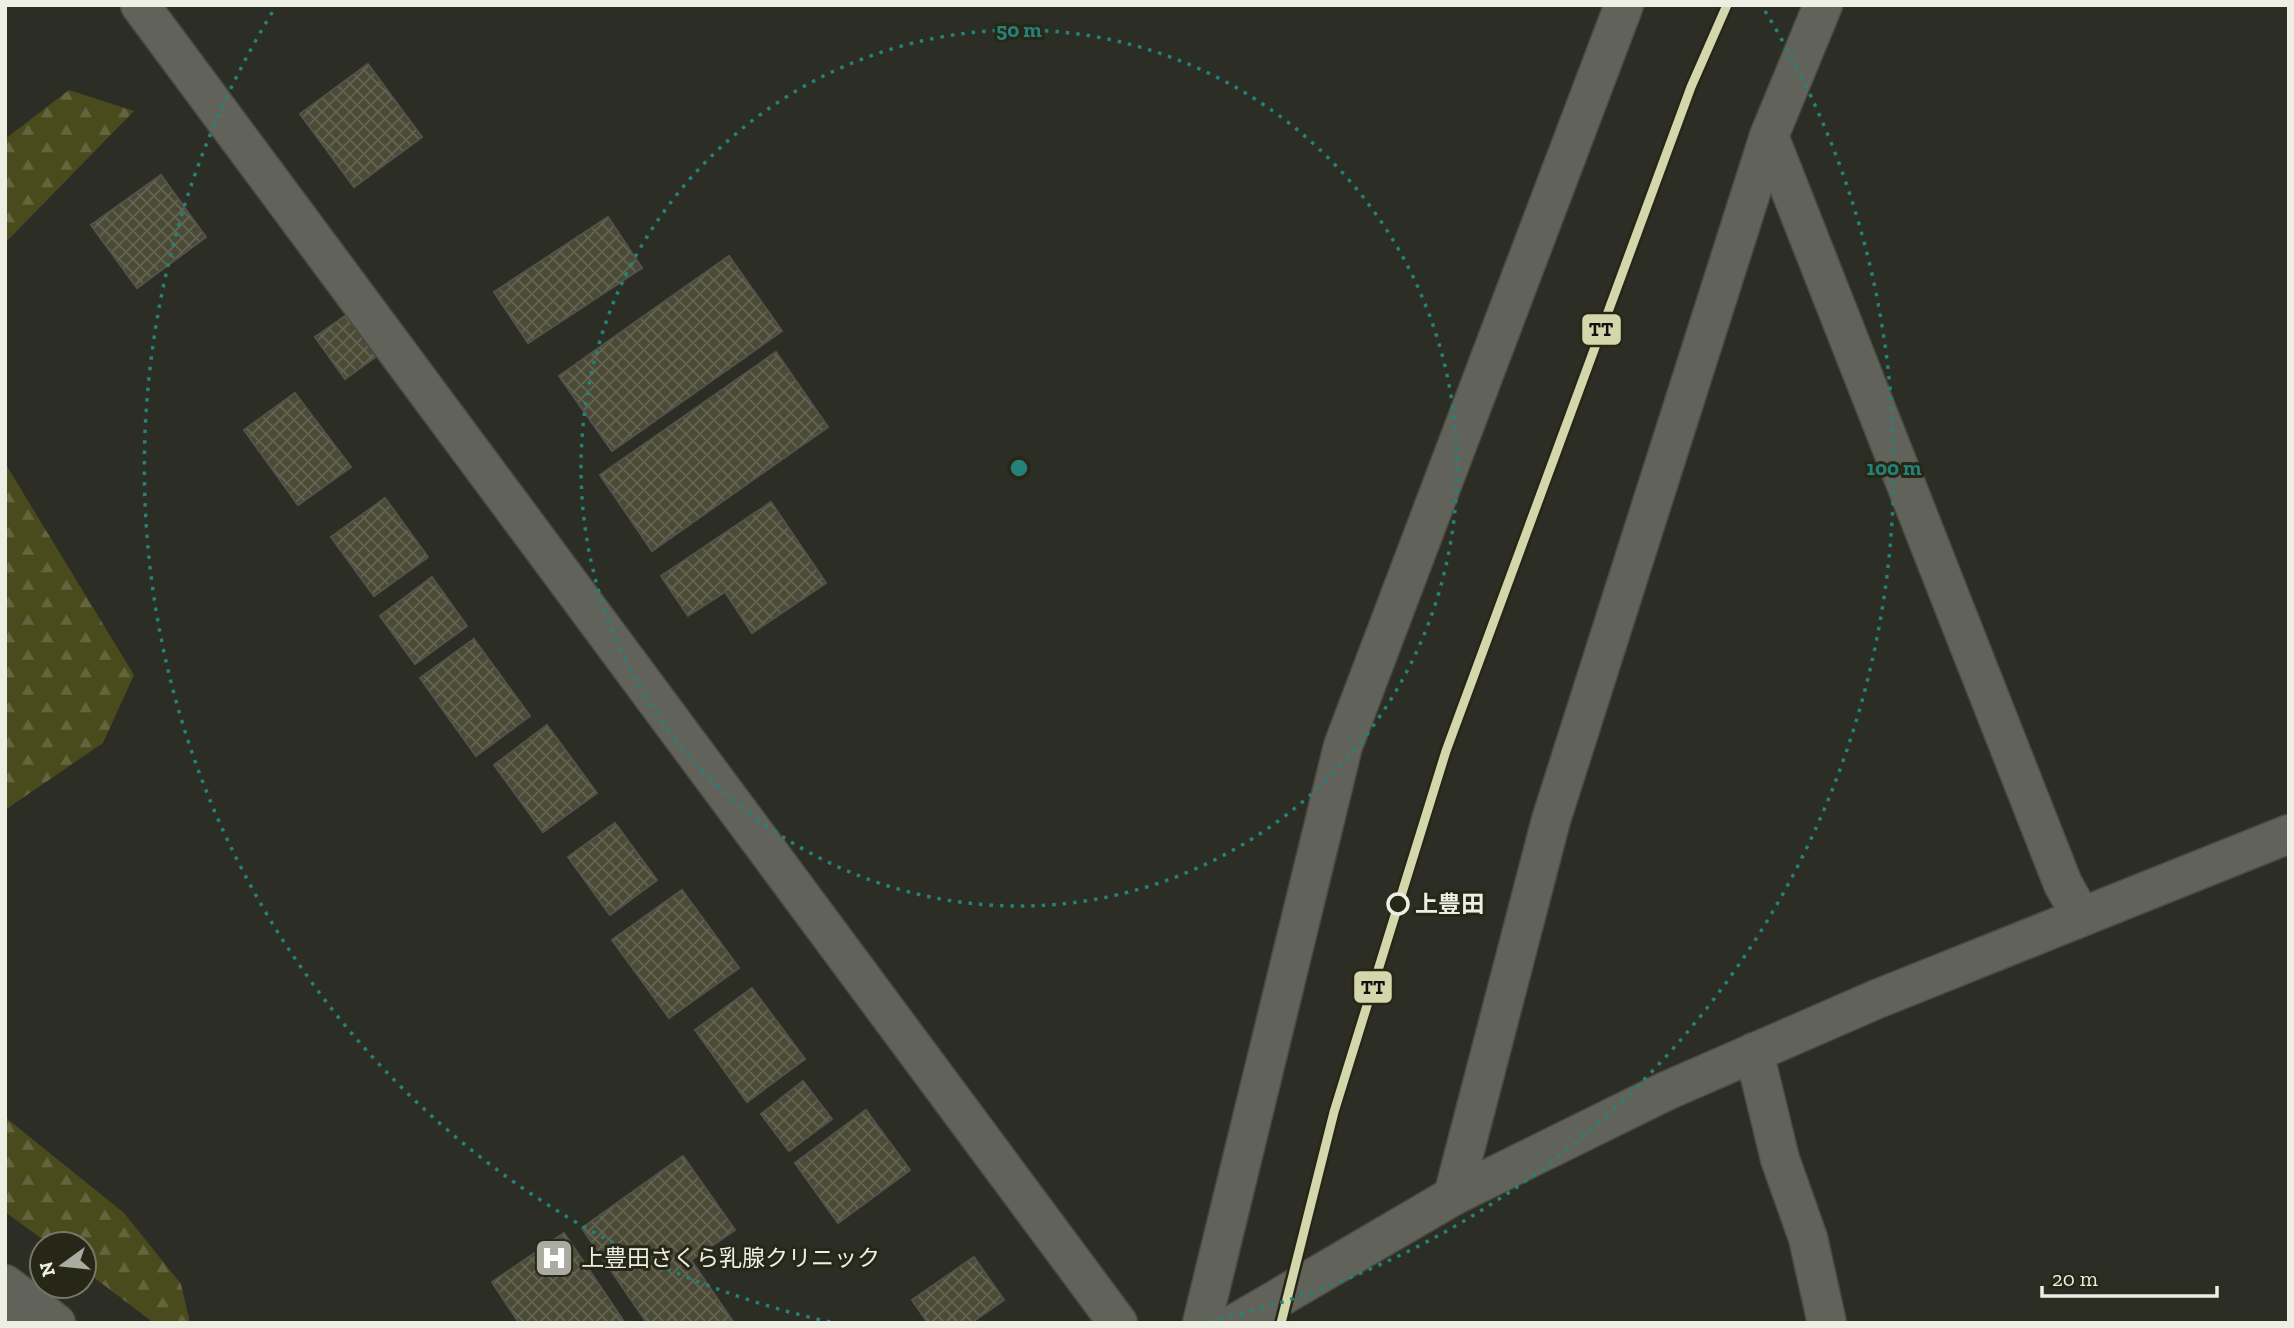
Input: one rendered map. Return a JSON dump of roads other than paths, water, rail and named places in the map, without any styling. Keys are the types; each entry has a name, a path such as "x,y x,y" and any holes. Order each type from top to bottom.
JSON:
{"street":[{"path":"140,5 1118,1323"},
{"path":"1202,1323 1343,746 1624,5"},
{"path":"1453,1196 1551,820 1769,136 1823,5"},
{"path":"1769,136 2063,884 2081,916"},
{"path":"1236,1323 1453,1196 1666,1091 2081,916 2289,834"},
{"path":"1754,1052 1780,1158 1808,1238 1826,1323"},
{"path":"5,1284 56,1323"},
{"path":"5,1290 15,1323"}],"place":[{"name":"上豊田","path":"1398,904"},
{"name":"上豊田さくら乳腺クリニック","path":"554,1258"}]}
